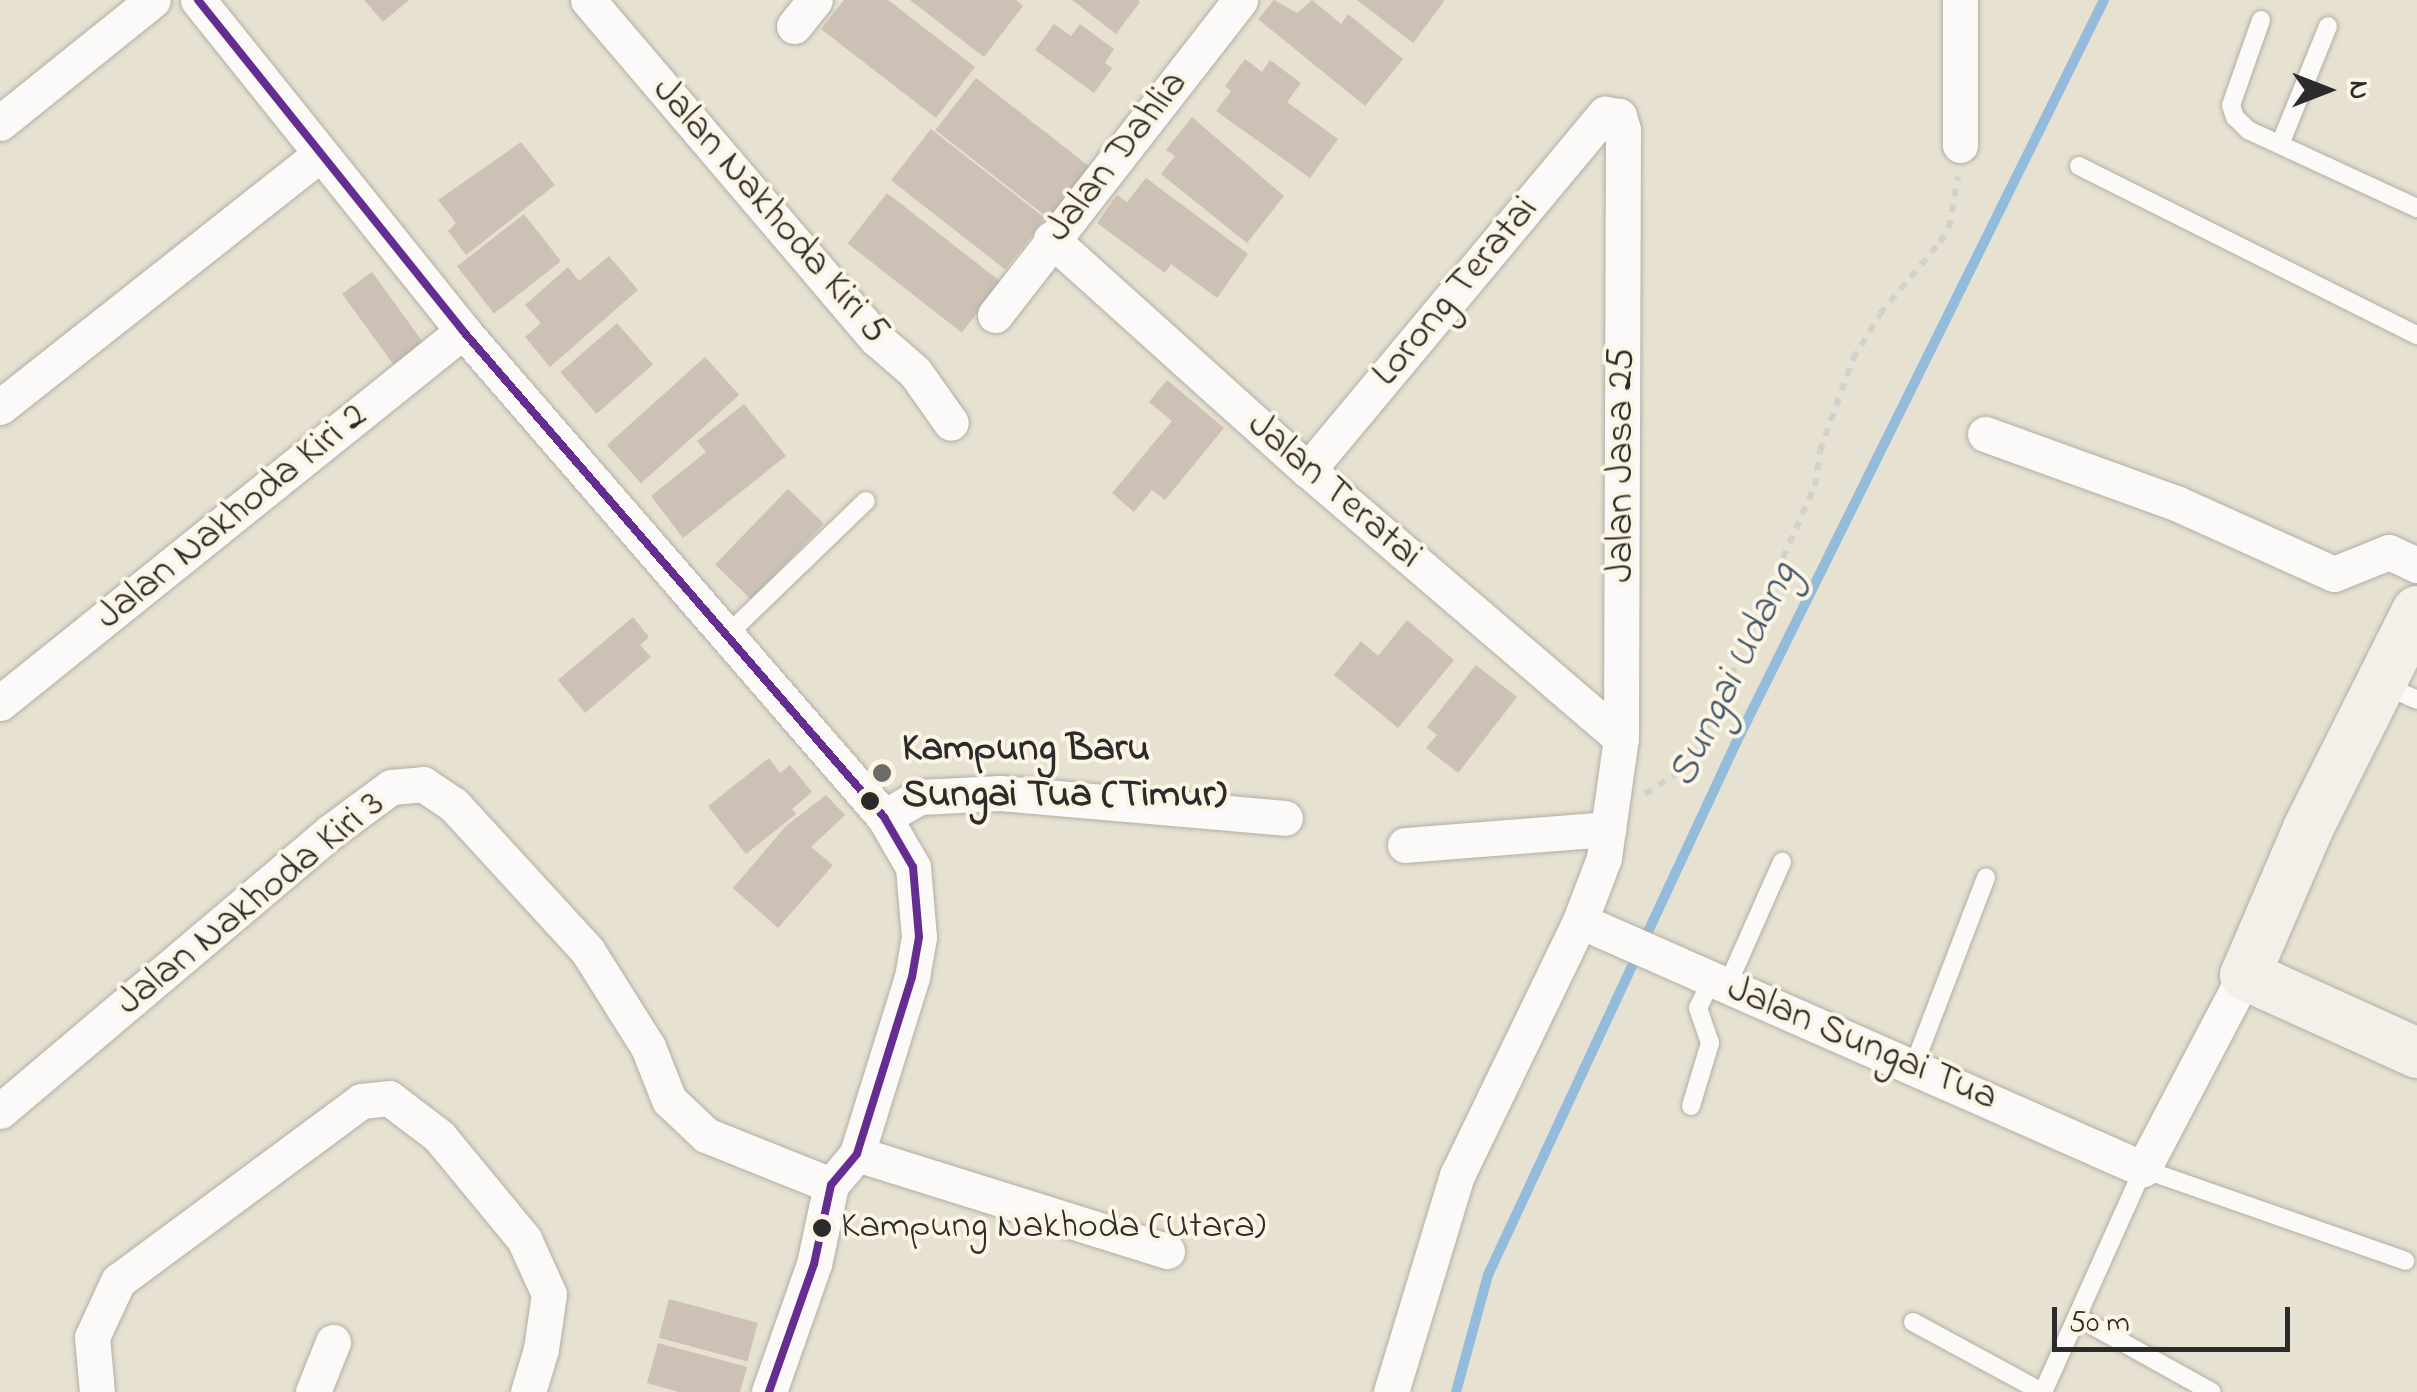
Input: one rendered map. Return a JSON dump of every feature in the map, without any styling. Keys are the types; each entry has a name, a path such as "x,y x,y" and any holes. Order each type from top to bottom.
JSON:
{"street":[{"path":"0,123 153,0"},
{"path":"198,0 463,331 884,817 913,867 918,937 912,977 857,1154 831,1185 814,1264 769,1392"},
{"name":"Jalan Nakhoda Kiri 5","path":"588,0 876,339 915,372 950,423"},
{"name":"Jalan Dahlia","path":"995,315 1240,0"},
{"path":"1960,0 1960,145"},
{"name":"Lorong Teratai","path":"1308,470 1604,114"},
{"name":"Jalan Jasa 25","path":"1391,1392 1457,1175 1580,922 1600,871 1608,828 1622,738 1624,130 1619,116 1604,114"},
{"path":"0,407 320,154"},
{"name":"Jalan Teratai","path":"1051,239 1308,470 1622,738"},
{"name":"Jalan Nakhoda Kiri 2","path":"0,703 463,331"},
{"path":"1986,434 2176,503 2334,574 2389,552 2417,565"},
{"path":"2143,1169 2245,975 2308,829 2400,692 2417,611"},
{"name":"Jalan Nakhoda Kiri 3","path":"0,1111 330,832 392,787 424,784 454,805 586,950 648,1047 670,1100 706,1135 831,1185"},
{"path":"884,817 919,797 1000,793 1285,818"},
{"path":"1405,846 1608,828"},
{"name":"Jalan Sungai Tua","path":"1580,922 1914,1065 2143,1169"},
{"path":"2245,975 2417,1053"},
{"path":"97,1392 92,1337 118,1282 361,1101 389,1098 439,1136 524,1239 549,1294 542,1350 528,1392"},
{"path":"857,1154 1167,1251"},
{"path":"313,1392 333,1342"}],"lane":[{"path":"2261,20 2232,105 2234,118 2248,130 2417,208"},
{"path":"2281,142 2328,26"},
{"path":"2079,166 2417,336"},
{"path":"727,635 866,501"},
{"path":"1691,1106 1710,1043 1698,1008 1709,978 1782,862"},
{"path":"1914,1065 1986,876"},
{"path":"1913,1322 2043,1392 2143,1169 2404,1261"},
{"path":"2077,1317 2212,1392"}],"path":[{"path":"1608,828 1636,800 1684,769 1712,720 1815,486 1820,450 1853,359 1880,314 1916,276 1949,228 1960,145"}],"building":[{"path":"364,0 409,0 383,22"},
{"path":"844,0 888,0 975,67 936,118 821,29"},
{"path":"910,0 1016,0 1023,6 984,57"},
{"path":"1072,0 1138,0 1140,2 1116,34"},
{"path":"1274,0 1297,13 1312,0 1341,24 1348,14 1403,59 1365,106 1258,19"},
{"path":"1357,0 1445,0 1413,43"},
{"path":"1054,24 1071,36 1080,24 1114,49 1105,63 1112,68 1094,93 1035,50"},
{"path":"1245,59 1262,72 1270,60 1301,83 1287,102 1338,139 1310,178 1216,111 1231,91 1225,86"},
{"path":"976,78 1090,167 1050,219 935,130"},
{"path":"1192,117 1284,196 1247,243 1161,174 1175,156 1166,150"},
{"path":"931,129 1045,218 1005,269 891,180"},
{"path":"521,142 555,185 466,255 448,231 456,223 438,200"},
{"path":"1146,178 1248,254 1217,298 1171,264 1165,273 1097,223 1117,195 1127,202"},
{"path":"887,193 1001,282 962,333 848,243"},
{"path":"524,214 561,261 494,314 457,266"},
{"path":"609,256 638,290 550,367 525,337 541,323 525,305 568,267 579,281"},
{"path":"372,272 424,343 394,365 342,294"},
{"path":"617,323 653,365 596,414 560,372"},
{"path":"705,357 739,395 641,483 607,445"},
{"path":"1167,380 1224,428 1165,500 1152,490 1134,512 1112,493 1172,421 1149,402"},
{"path":"744,404 786,456 683,538 651,496 706,452 697,441"},
{"path":"788,489 824,524 751,599 715,565"},
{"path":"633,617 649,637 640,645 651,657 585,713 558,680"},
{"path":"1407,620 1454,660 1398,728 1334,675 1361,641 1378,656"},
{"path":"1476,665 1517,697 1458,773 1426,748 1437,735 1427,727"},
{"path":"769,758 780,773 790,765 812,792 792,809 796,814 746,854 708,806"},
{"path":"826,795 845,815 811,847 833,865 778,928 733,888 786,826"},
{"path":"669,1299 758,1323 748,1361 659,1338"},
{"path":"658,1343 747,1367 740,1392 679,1392 647,1383"}],"waterway":[{"name":"Sungai Udang","path":"1456,1392 1488,1275 1735,745 2104,0"}],"transit line":[{"path":"198,0 463,331 884,817 913,867 919,937 912,977 857,1154 831,1185 814,1264 769,1392"}],"place":[{"name":"Kampung Baru Sungai Tua (Timur)","path":"882,773"},
{"name":"Kampung Nakhoda (Utara)","path":"822,1228"}]}
